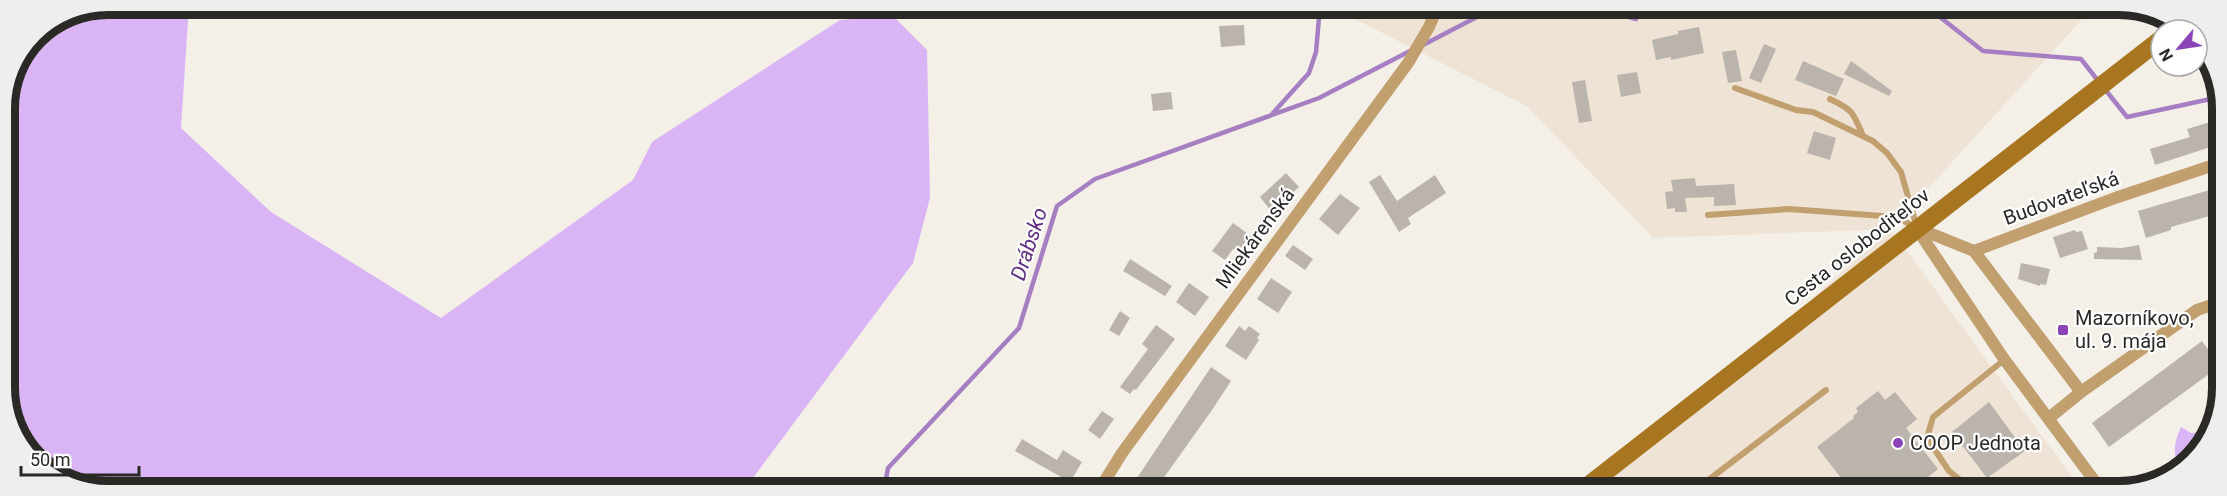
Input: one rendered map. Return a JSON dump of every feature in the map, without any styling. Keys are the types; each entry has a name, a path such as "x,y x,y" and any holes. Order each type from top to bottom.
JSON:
{"main road":[{"name":"Cesta osloboditeľov","path":"1594,481 2149,48"}],"street":[{"name":"Mliekárenská","path":"1104,481 1408,63 1434,15"},
{"name":"Budovateľská","path":"1974,251 2115,198 2212,166"},
{"path":"1917,228 1974,251 2081,392"},
{"path":"1917,228 2004,359 2095,481"},
{"path":"2049,418 2081,392 2197,310 2212,305"}],"lane":[{"path":"1735,88 1796,110 1813,112 1873,141 1887,153 1901,172 1917,228"},
{"path":"1830,99 1849,108 1863,136"},
{"path":"1708,215 1801,210 1896,217 1917,228"},
{"path":"1962,481 1949,471 1927,438 1933,417 2004,359"},
{"path":"1707,481 1826,390"}],"shaded area":[{"path":"108,15 188,15 181,128 271,212 441,318 633,180 652,142 840,20 893,16 927,50 930,198 913,263 751,481 108,481 90,479 62,469 42,454 27,434 17,406 15,388 15,102 18,84 31,56 42,42 73,22"},
{"path":"1347,15 2086,15 1891,229 2075,481 1608,481 1890,229 1653,238 1527,106"},
{"path":"2181,427 2191,433 2201,432 2193,445 2177,460 2175,448"}],"building":[{"path":"1244,25 1245,45 1221,47 1219,26"},
{"path":"1699,27 1704,53 1671,60 1671,57 1656,60 1652,40"},
{"path":"1764,44 1776,49 1761,83 1749,78"},
{"path":"1736,50 1742,81 1728,83 1722,52"},
{"path":"1803,61 1844,79 1836,96 1795,80"},
{"path":"1851,61 1892,91 1889,96 1844,74"},
{"path":"1637,72 1641,93 1621,97 1617,75"},
{"path":"1585,80 1592,121 1579,123 1572,82"},
{"path":"1171,92 1173,109 1153,111 1151,94"},
{"path":"2212,121 2212,147 2155,165 2150,149 2190,137 2187,129"},
{"path":"1814,131 1836,138 1830,160 1807,153"},
{"path":"1286,173 1299,187 1272,212 1260,197"},
{"path":"1380,175 1397,201 1435,175 1446,193 1408,218 1411,224 1399,232 1369,182"},
{"path":"1695,178 1696,186 1734,184 1736,205 1714,206 1714,197 1685,198 1687,212 1675,212 1675,208 1667,209 1665,192 1673,191 1671,180"},
{"path":"2212,189 2212,215 2171,227 2171,230 2146,238 2138,211"},
{"path":"1340,194 1360,208 1338,235 1319,219"},
{"path":"1233,223 1251,236 1239,253 1233,249 1225,260 1212,251"},
{"path":"2075,230 2076,232 2082,231 2088,249 2060,258 2053,237"},
{"path":"1293,245 1313,259 1305,270 1285,256"},
{"path":"2139,245 2142,260 2094,259 2097,247 2122,248"},
{"path":"1130,259 1172,286 1165,296 1123,271"},
{"path":"2021,263 2050,269 2046,285 2040,284 2040,286 2018,279"},
{"path":"1271,278 1292,292 1278,313 1257,299"},
{"path":"1189,283 1209,297 1195,316 1176,302"},
{"path":"1120,311 1130,318 1119,336 1109,330"},
{"path":"1156,325 1175,339 1136,390 1134,389 1130,394 1120,387 1148,349 1142,344"},
{"path":"1239,326 1245,331 1249,326 1260,334 1257,338 1259,340 1246,360 1225,346"},
{"path":"2202,341 2212,355 2212,372 2109,447 2092,423"},
{"path":"1211,367 1231,381 1161,481 1135,481"},
{"path":"1878,391 1885,400 1895,392 1917,419 1906,428 1938,469 1923,481 1843,481 1817,447 1854,418 1853,416 1858,412 1856,408"},
{"path":"1989,402 2025,451 1987,478 1952,432"},
{"path":"1102,411 1114,419 1100,439 1088,430"},
{"path":"1022,439 1057,460 1063,450 1082,462 1071,481 1068,481 1015,451"}],"waterway":[{"name":"Drábsko","path":"1273,113 1309,73 1316,52 1319,15"},
{"path":"1423,45 1481,15"},
{"path":"1622,15 1636,19 1637,15"},
{"path":"1937,15 1983,51 2081,59 2099,82"},
{"name":"Drábsko","path":"886,481 888,468 1019,328 1057,206 1095,179 1319,98 1410,51"},
{"path":"2104,88 2127,117 2211,99"}],"place":[{"name":"Mazorníkovo, ul. 9. mája","path":"2063,330"},
{"name":"COOP Jednota","path":"1898,443"}]}
